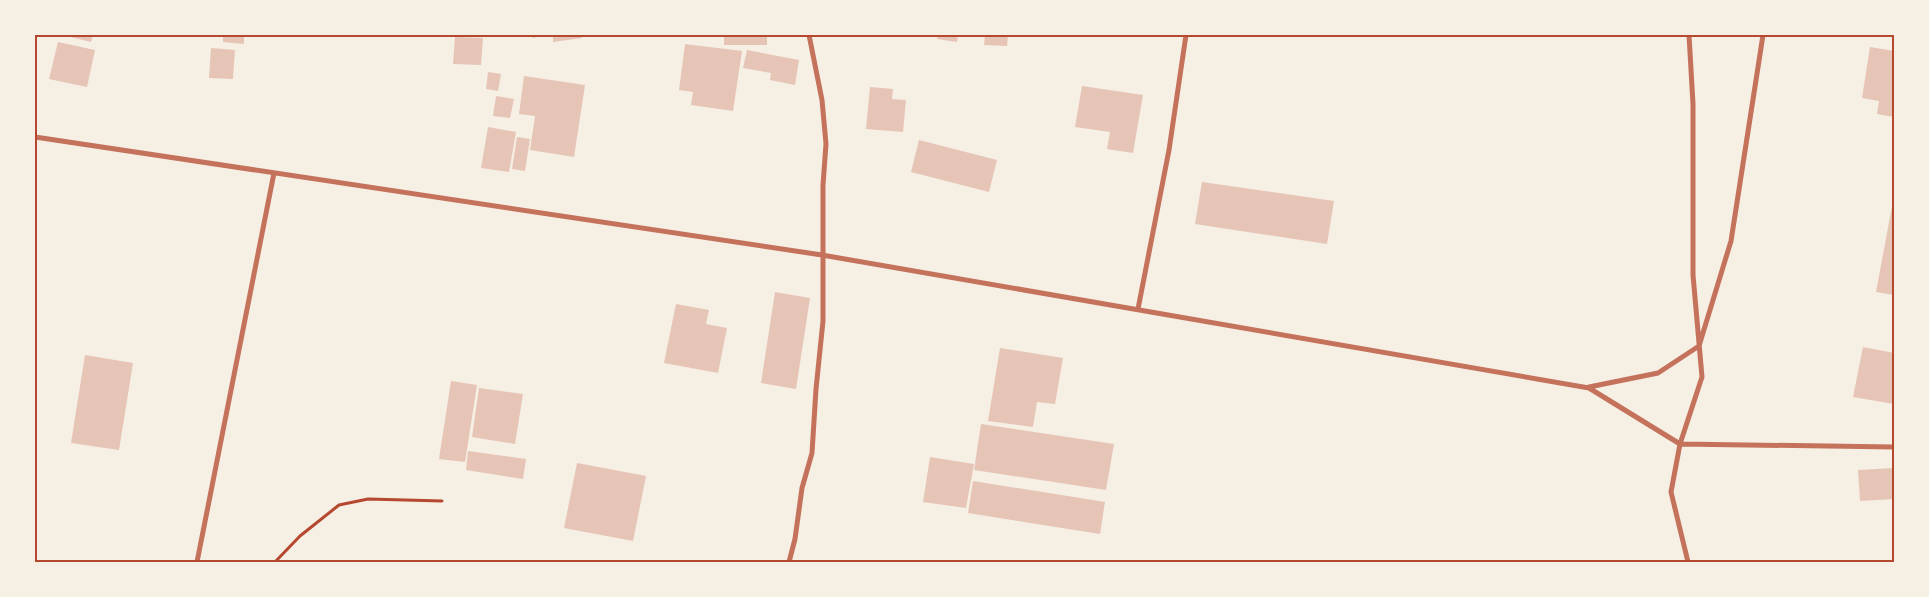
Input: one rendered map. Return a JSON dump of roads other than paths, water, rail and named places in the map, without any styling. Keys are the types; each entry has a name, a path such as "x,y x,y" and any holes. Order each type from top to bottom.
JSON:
{"street":[{"path":"789,562 795,538 802,488 812,453 823,321 823,185 826,144 822,100 808,35"},
{"path":"1138,309 1169,150 1186,35"},
{"path":"1688,562 1671,492 1680,444 1702,376 1693,275 1693,104 1689,35"},
{"path":"1589,388 1658,373 1699,346 1731,241 1763,35"},
{"path":"35,137 822,255 1589,388 1680,444 1894,447"},
{"path":"197,562 274,173"}]}
